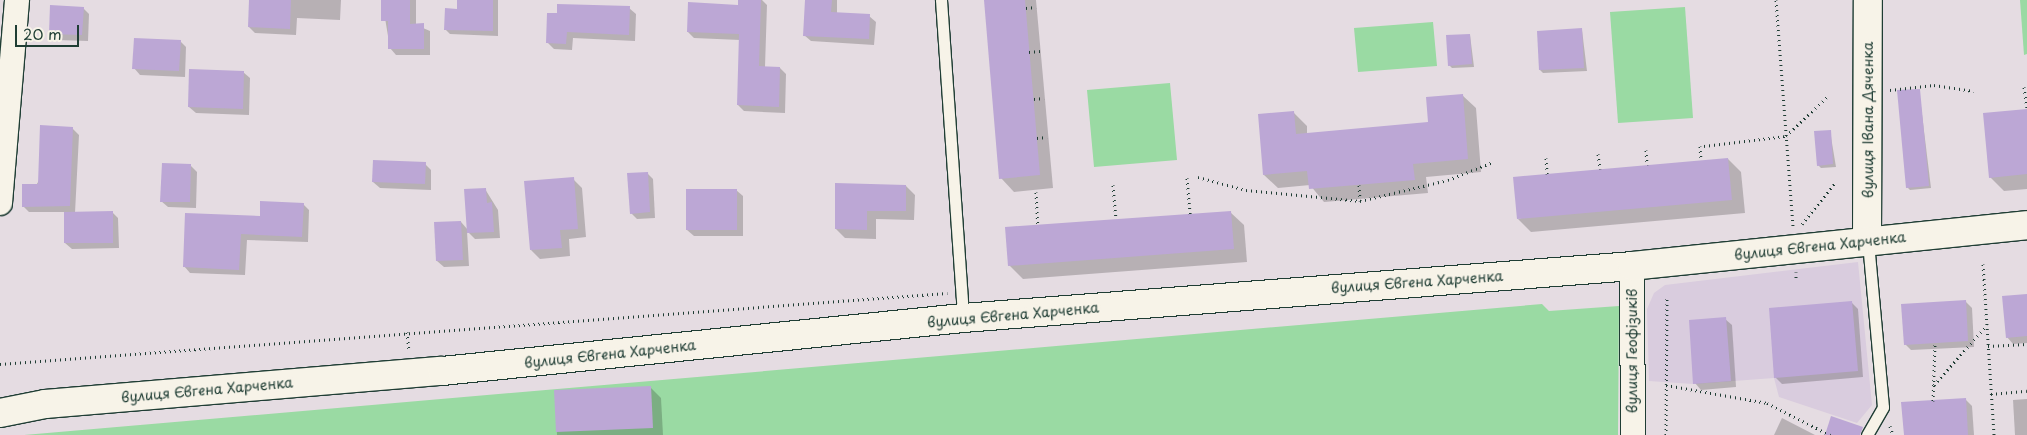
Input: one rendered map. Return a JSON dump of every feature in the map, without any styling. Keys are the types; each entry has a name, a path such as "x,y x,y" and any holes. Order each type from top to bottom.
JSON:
{"main road":[{"name":"вулиця Івана Дяченка","path":"1868,0 1868,240"},
{"name":"вулиця Євгена Харченка","path":"0,413 45,404 442,371 963,318 1632,266 2027,225"}],"street":[{"path":"0,203 17,0"},
{"name":"вулиця Геофізиків","path":"1632,266 1633,435"}],"lane":[{"path":"941,0 963,318"},
{"path":"1867,435 1883,406 1868,240"}],"path":[{"path":"1776,0 1794,235 1836,182"},
{"path":"1026,8 1036,6"},
{"path":"1029,52 1040,50"},
{"path":"1868,99 1891,89 1934,85 1974,91"},
{"path":"2024,87 2027,109"},
{"path":"1700,160 1702,146 1786,136 1828,95"},
{"path":"1034,99 1044,98"},
{"path":"1037,138 1047,137"},
{"path":"1646,150 1647,165"},
{"path":"1598,154 1600,169"},
{"path":"1546,158 1547,174"},
{"path":"1198,177 1246,190 1360,201 1448,180 1493,162"},
{"path":"1187,178 1190,214"},
{"path":"1113,185 1116,219"},
{"path":"1359,185 1360,201"},
{"path":"1036,192 1038,225"},
{"path":"1794,248 1796,280"},
{"path":"1983,264 1994,435"},
{"path":"0,364 962,292"},
{"path":"1666,435 1667,296"},
{"path":"1934,385 1987,324"},
{"path":"1934,400 1935,343"},
{"path":"1988,346 2027,344"},
{"path":"1666,385 1767,403 1830,435"},
{"path":"1991,394 2027,391"}],"shaded area":[{"path":"1858,262 1872,405 1857,423 1779,397 1774,378 1693,384 1649,381 1647,309 1654,293 1665,285"}],"green space":[{"path":"2020,0 2027,0 2027,54 2024,55"},
{"path":"1685,7 1693,118 1618,123 1610,12"},
{"path":"1433,22 1437,66 1358,72 1354,28"},
{"path":"1170,83 1177,160 1094,167 1087,90"},
{"path":"1542,304 1549,311 1619,306 1618,435 24,435"}],"building":[{"path":"249,0 291,0 290,29 248,27"},
{"path":"381,0 410,0 410,24 424,23 424,49 388,49 388,21 381,21"},
{"path":"457,0 493,0 493,31 444,30 445,8 457,9"},
{"path":"738,0 761,0 759,66 780,67 779,107 737,105 739,34 687,32 688,2 738,5"},
{"path":"805,0 832,0 831,12 870,14 869,39 803,36"},
{"path":"984,0 1025,0 1040,175 999,179"},
{"path":"557,4 630,6 629,35 567,32 566,44 546,43 547,13 557,13"},
{"path":"50,5 84,7 82,35 49,34"},
{"path":"1582,28 1584,68 1539,70 1537,31"},
{"path":"1470,34 1472,64 1448,66 1446,35"},
{"path":"134,38 181,40 179,71 132,69"},
{"path":"189,69 244,71 243,109 188,107"},
{"path":"1920,89 1929,186 1906,188 1897,90"},
{"path":"1463,94 1468,159 1413,164 1415,180 1309,189 1307,171 1263,175 1258,114 1294,111 1296,134 1428,122 1426,97"},
{"path":"2027,109 2027,174 1989,178 1983,113"},
{"path":"40,125 73,127 70,206 22,207 22,184 38,184"},
{"path":"1831,130 1833,164 1817,166 1814,131"},
{"path":"1728,158 1732,200 1517,219 1513,177"},
{"path":"373,160 426,162 425,184 372,182"},
{"path":"162,163 191,164 190,202 160,202"},
{"path":"648,172 650,212 630,214 627,173"},
{"path":"574,177 578,229 560,230 562,248 530,250 524,181"},
{"path":"835,183 906,185 906,211 867,211 867,230 835,229"},
{"path":"486,188 487,203 492,202 494,232 467,233 464,189"},
{"path":"686,189 737,189 737,230 686,230"},
{"path":"260,201 304,203 302,237 241,234 239,270 183,267 185,213 260,216"},
{"path":"113,211 113,243 64,243 64,212"},
{"path":"1231,211 1234,249 1008,266 1005,227"},
{"path":"461,221 463,260 436,261 434,222"},
{"path":"2027,294 2027,336 2006,338 2002,296"},
{"path":"1966,300 1968,341 1904,345 1901,304"},
{"path":"1852,301 1858,371 1774,378 1769,308"},
{"path":"1726,317 1731,381 1693,384 1689,320"},
{"path":"651,386 653,428 556,432 554,390"},
{"path":"1966,398 1968,435 1904,435 1901,402"},
{"path":"1831,416 1863,427 1860,435 1825,435"}]}
